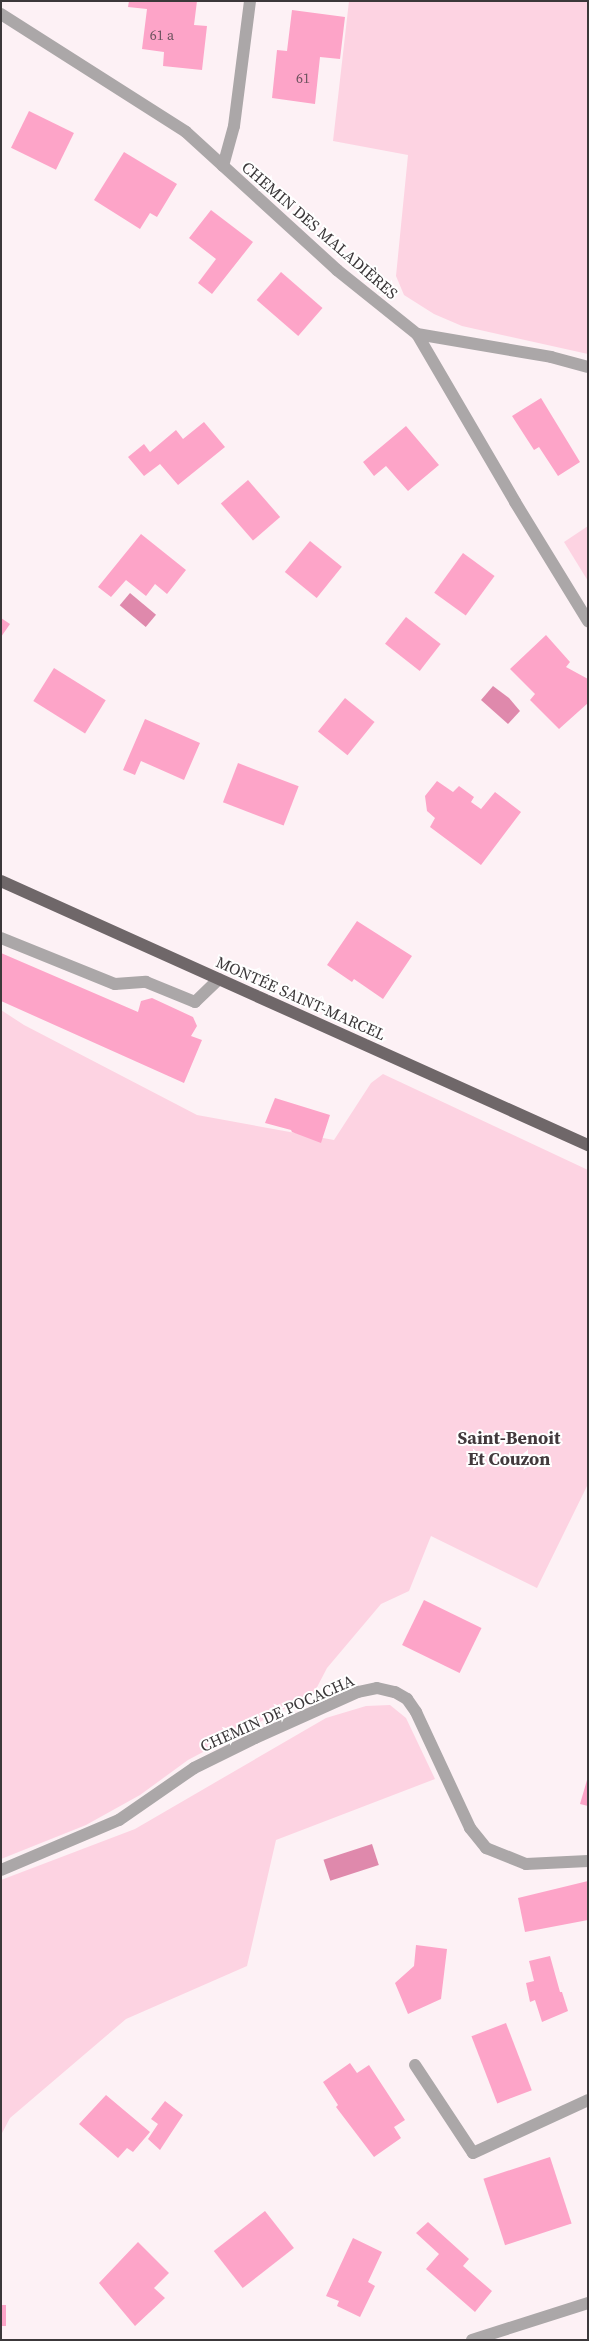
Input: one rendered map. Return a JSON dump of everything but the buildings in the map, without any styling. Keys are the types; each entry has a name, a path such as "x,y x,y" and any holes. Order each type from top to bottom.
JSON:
{"main road":[{"name":"MONTÉE SAINT-MARCEL","path":"1,881 588,1144"}],"street":[{"path":"223,166 234,126 250,1"},
{"name":"CHEMIN DES MALADIÈRES","path":"1,14 186,132 337,270 417,334 515,502 588,621"},
{"path":"417,334 551,357 588,367"},
{"path":"1,938 115,984 146,982 195,1002 219,979"},
{"name":"CHEMIN DE POCACHA","path":"1,1870 119,1820 194,1768 255,1738 358,1692 377,1688 395,1692 407,1699 416,1712 470,1828 486,1848 526,1864 588,1861"},
{"path":"415,2065 473,2153 588,2100"},
{"path":"472,2340 588,2303"}],"shaded area":[{"path":"349,1 588,1 588,354 462,326 434,314 404,295 396,276 408,155 333,141"},
{"path":"588,526 588,581 564,542"},
{"path":"130,593 156,615 146,627 120,605"},
{"path":"493,686 509,698 520,711 508,724 481,700"},
{"path":"1,1010 24,1025 197,1115 334,1140 371,1083 383,1074 588,1170 588,1484 537,1588 431,1536 409,1591 381,1604 327,1668 314,1693 188,1760 140,1795 86,1825 1,1859"},
{"path":"390,1705 406,1718 435,1779 276,1840 247,1966 126,2019 10,2118 1,2135 1,1880 135,1829 326,1718 366,1706"},
{"path":"372,1844 379,1865 330,1881 323,1860"}],"district":[{"name":"Saint-Benoit Et Couzon","path":"509,1449"}]}
